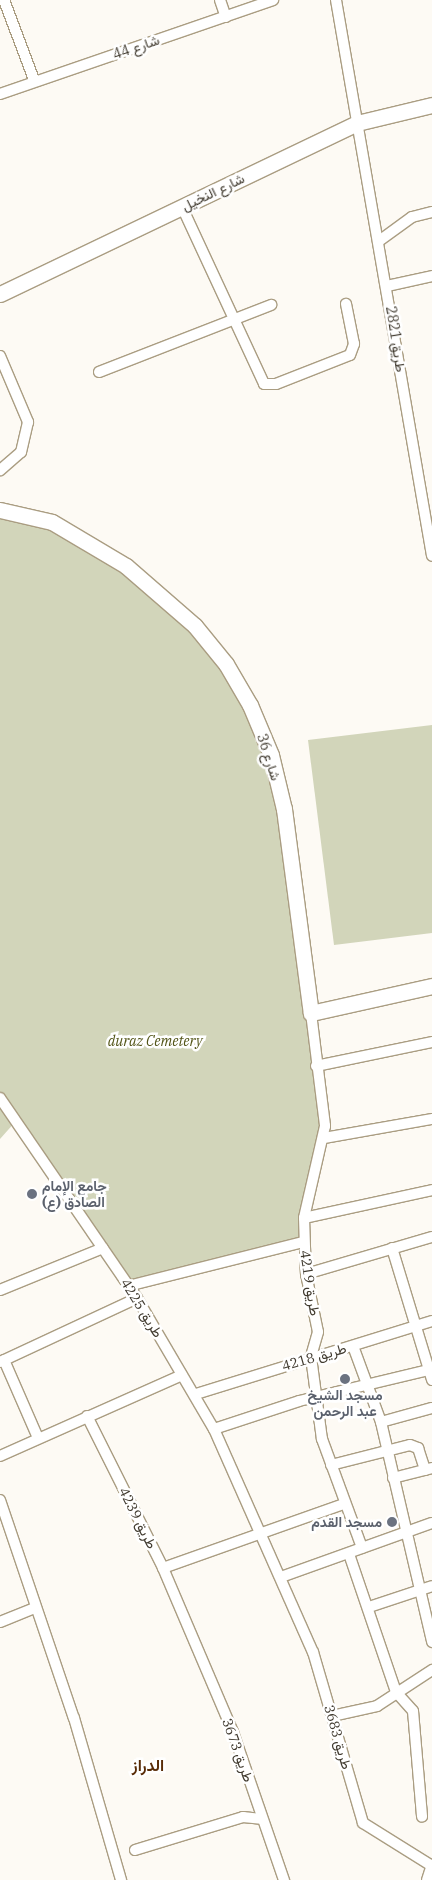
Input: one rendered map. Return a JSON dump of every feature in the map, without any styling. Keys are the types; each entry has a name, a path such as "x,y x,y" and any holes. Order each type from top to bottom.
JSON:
{"street":[{"path":"4,0 34,80"},
{"path":"220,0 226,17"},
{"name":"شارع 44","path":"0,94 34,80 272,0"},
{"name":"طريق 2821","path":"336,0 387,286 432,556"},
{"name":"شارع النخيل","path":"0,294 357,123 432,105"},
{"path":"182,207 259,379 272,386 350,355 354,344 346,304"},
{"path":"379,241 412,217 432,212"},
{"path":"387,286 432,276"},
{"path":"99,372 232,318 270,305"},
{"path":"0,356 28,422 21,452 0,470"},
{"name":"شارع 36","path":"0,510 52,522 126,566 195,626 226,664 250,705 271,755 284,809 311,1013"},
{"path":"311,1013 432,986"},
{"name":"طريق 4219","path":"311,1013 324,1138 304,1218 303,1242 306,1274 318,1332 311,1357 316,1398 330,1465 362,1548"},
{"path":"316,1066 432,1042"},
{"name":"طريق 4225","path":"0,1098 137,1298 196,1394 214,1428 258,1533 281,1577"},
{"path":"324,1138 432,1120"},
{"path":"304,1218 432,1190"},
{"path":"306,1274 432,1237"},
{"path":"128,1286 303,1242"},
{"path":"0,1290 103,1248"},
{"path":"392,1248 413,1326 430,1369 432,1380"},
{"path":"38,1438 2,1361 137,1298"},
{"name":"طريق 4218","path":"196,1394 432,1321"},
{"path":"353,1346 366,1387 381,1422 393,1478 408,1531 432,1642"},
{"path":"214,1428 316,1398 366,1387 430,1369"},
{"path":"0,1456 182,1374"},
{"path":"381,1422 432,1408"},
{"name":"طريق 4239","path":"87,1416 163,1568 185,1622"},
{"path":"330,1465 387,1450 415,1446 428,1469 393,1478"},
{"path":"0,1500 33,1609 57,1677 121,1880"},
{"path":"163,1568 344,1504"},
{"path":"281,1577 432,1523"},
{"path":"349,1554 369,1607 396,1692 413,1710 422,1817"},
{"name":"طريق 3683","path":"281,1577 313,1652 363,1823 432,1865"},
{"path":"369,1607 432,1586"},
{"path":"0,1622 33,1609"},
{"name":"طريق 3673","path":"185,1622 233,1732 261,1819 284,1880"},
{"path":"332,1716 377,1706 432,1670"},
{"path":"135,1850 243,1816 261,1819"},
{"path":"427,1880 432,1865"}],"green space":[{"name":"duraz Cemetery","path":"0,511 77,536 195,626 271,755 324,1138 303,1242 128,1286 16,1121 0,1139"},
{"path":"432,725 432,933 334,945 308,740"}],"place":[{"name":"جامع الإمام الصادق (ع)","path":"32,1194"},
{"name":"مسجد الشيخ عبد الرحمن","path":"345,1379"},
{"name":"مسجد القدم","path":"392,1522"}],"district":[{"name":"الدراز","path":"148,1765"}]}
